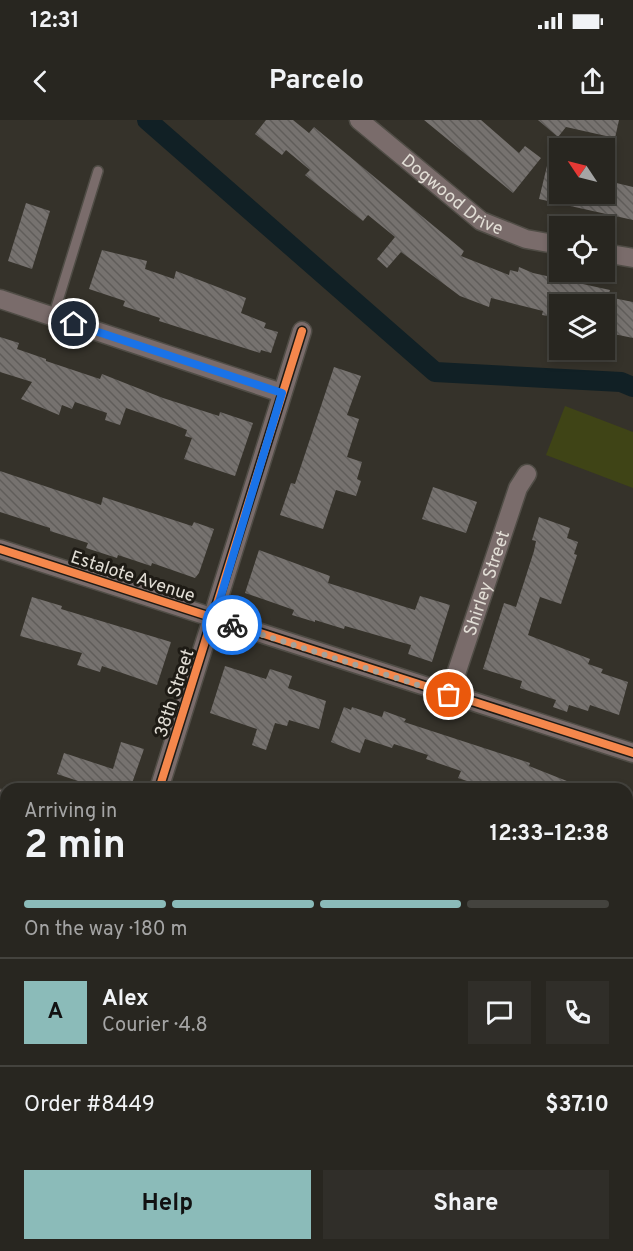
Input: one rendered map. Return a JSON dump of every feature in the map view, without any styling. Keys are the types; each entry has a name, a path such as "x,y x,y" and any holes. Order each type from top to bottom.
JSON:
{"street":[{"name":"Dogwood Drive","path":"359,120 480,221 526,239 549,243"},
{"path":"615,255 633,258"},
{"path":"0,299 282,393"},
{"name":"38th Street","path":"161,783 302,332"},
{"name":"Shirley Street","path":"449,695 518,488 527,474"},
{"name":"Estalote Avenue","path":"0,549 633,753"}],"lane":[{"path":"53,317 98,171"}],"green space":[{"path":"565,406 633,432 633,488 546,455"}],"building":[{"path":"266,120 293,120 309,133 314,127 464,251 461,256 509,275 510,270 518,272 519,267 549,277 549,282 574,282 610,290 609,294 549,294 549,316 542,315 543,311 491,298 489,307 460,296 401,252 387,268 377,259 395,237 368,215 363,221 305,175 310,170 286,150 282,155 255,134"},
{"path":"424,120 481,120 519,153 525,146 541,158 513,193"},
{"path":"538,120 619,120 615,138 566,127 558,137"},
{"path":"547,166 549,166 549,201 539,199"},
{"path":"615,183 633,187 633,220 561,204 615,204"},
{"path":"26,203 50,211 32,269 8,261"},
{"path":"102,250 147,261 145,269 174,279 176,271 246,298 241,313 266,323 264,328 278,332 271,353 261,350 260,353 159,321 160,318 123,306 125,301 89,289"},
{"path":"615,298 633,302 633,338 615,334"},
{"path":"0,337 19,343 17,349 46,359 46,361 100,379 102,374 163,398 219,416 220,412 253,423 235,476 184,459 192,438 185,436 187,430 175,425 126,408 120,425 105,420 107,413 75,402 72,409 62,405 59,415 21,399 32,382 0,372"},
{"path":"334,367 361,376 347,415 359,419 347,457 362,462 357,479 361,481 356,496 336,490 323,529 280,515 291,483 295,484"},
{"path":"0,471 101,505 103,497 192,526 194,522 214,529 199,573 195,578 152,563 151,566 118,555 117,558 86,548 88,543 50,531 50,528 0,512"},
{"path":"433,487 477,502 466,533 422,519"},
{"path":"539,517 570,528 567,538 578,542 574,554 577,555 561,604 540,597 528,635 590,659 588,664 603,669 601,673 628,682 619,715 590,705 588,711 569,705 567,712 553,707 556,700 520,688 522,681 483,669 504,603 516,607 534,551 536,541 532,540"},
{"path":"259,550 330,576 328,583 415,610 420,596 450,605 432,662 408,654 411,645 345,626 344,629 292,615 294,610 245,593"},
{"path":"32,597 62,606 61,609 171,642 157,685 102,666 100,672 77,665 82,653 20,636"},
{"path":"225,666 266,679 270,669 292,676 288,688 326,701 319,729 289,720 287,726 275,723 266,750 252,745 257,729 210,713"},
{"path":"344,707 351,710 352,707 382,717 384,711 406,719 404,722 530,763 529,766 572,783 473,783 458,778 461,771 426,759 428,755 394,744 392,748 365,739 360,753 331,742"},
{"path":"121,742 144,749 132,783 84,783 57,774 64,753 113,769"}],"waterway":[{"path":"147,120 435,372 621,382 633,387"}],"cycle path":[{"path":"161,783 302,331"},
{"path":"0,549 633,753"}],"way so far":[{"path":"232,625 449,695"}],"route":[{"path":"74,324 282,393 214,619 232,625"}]}
